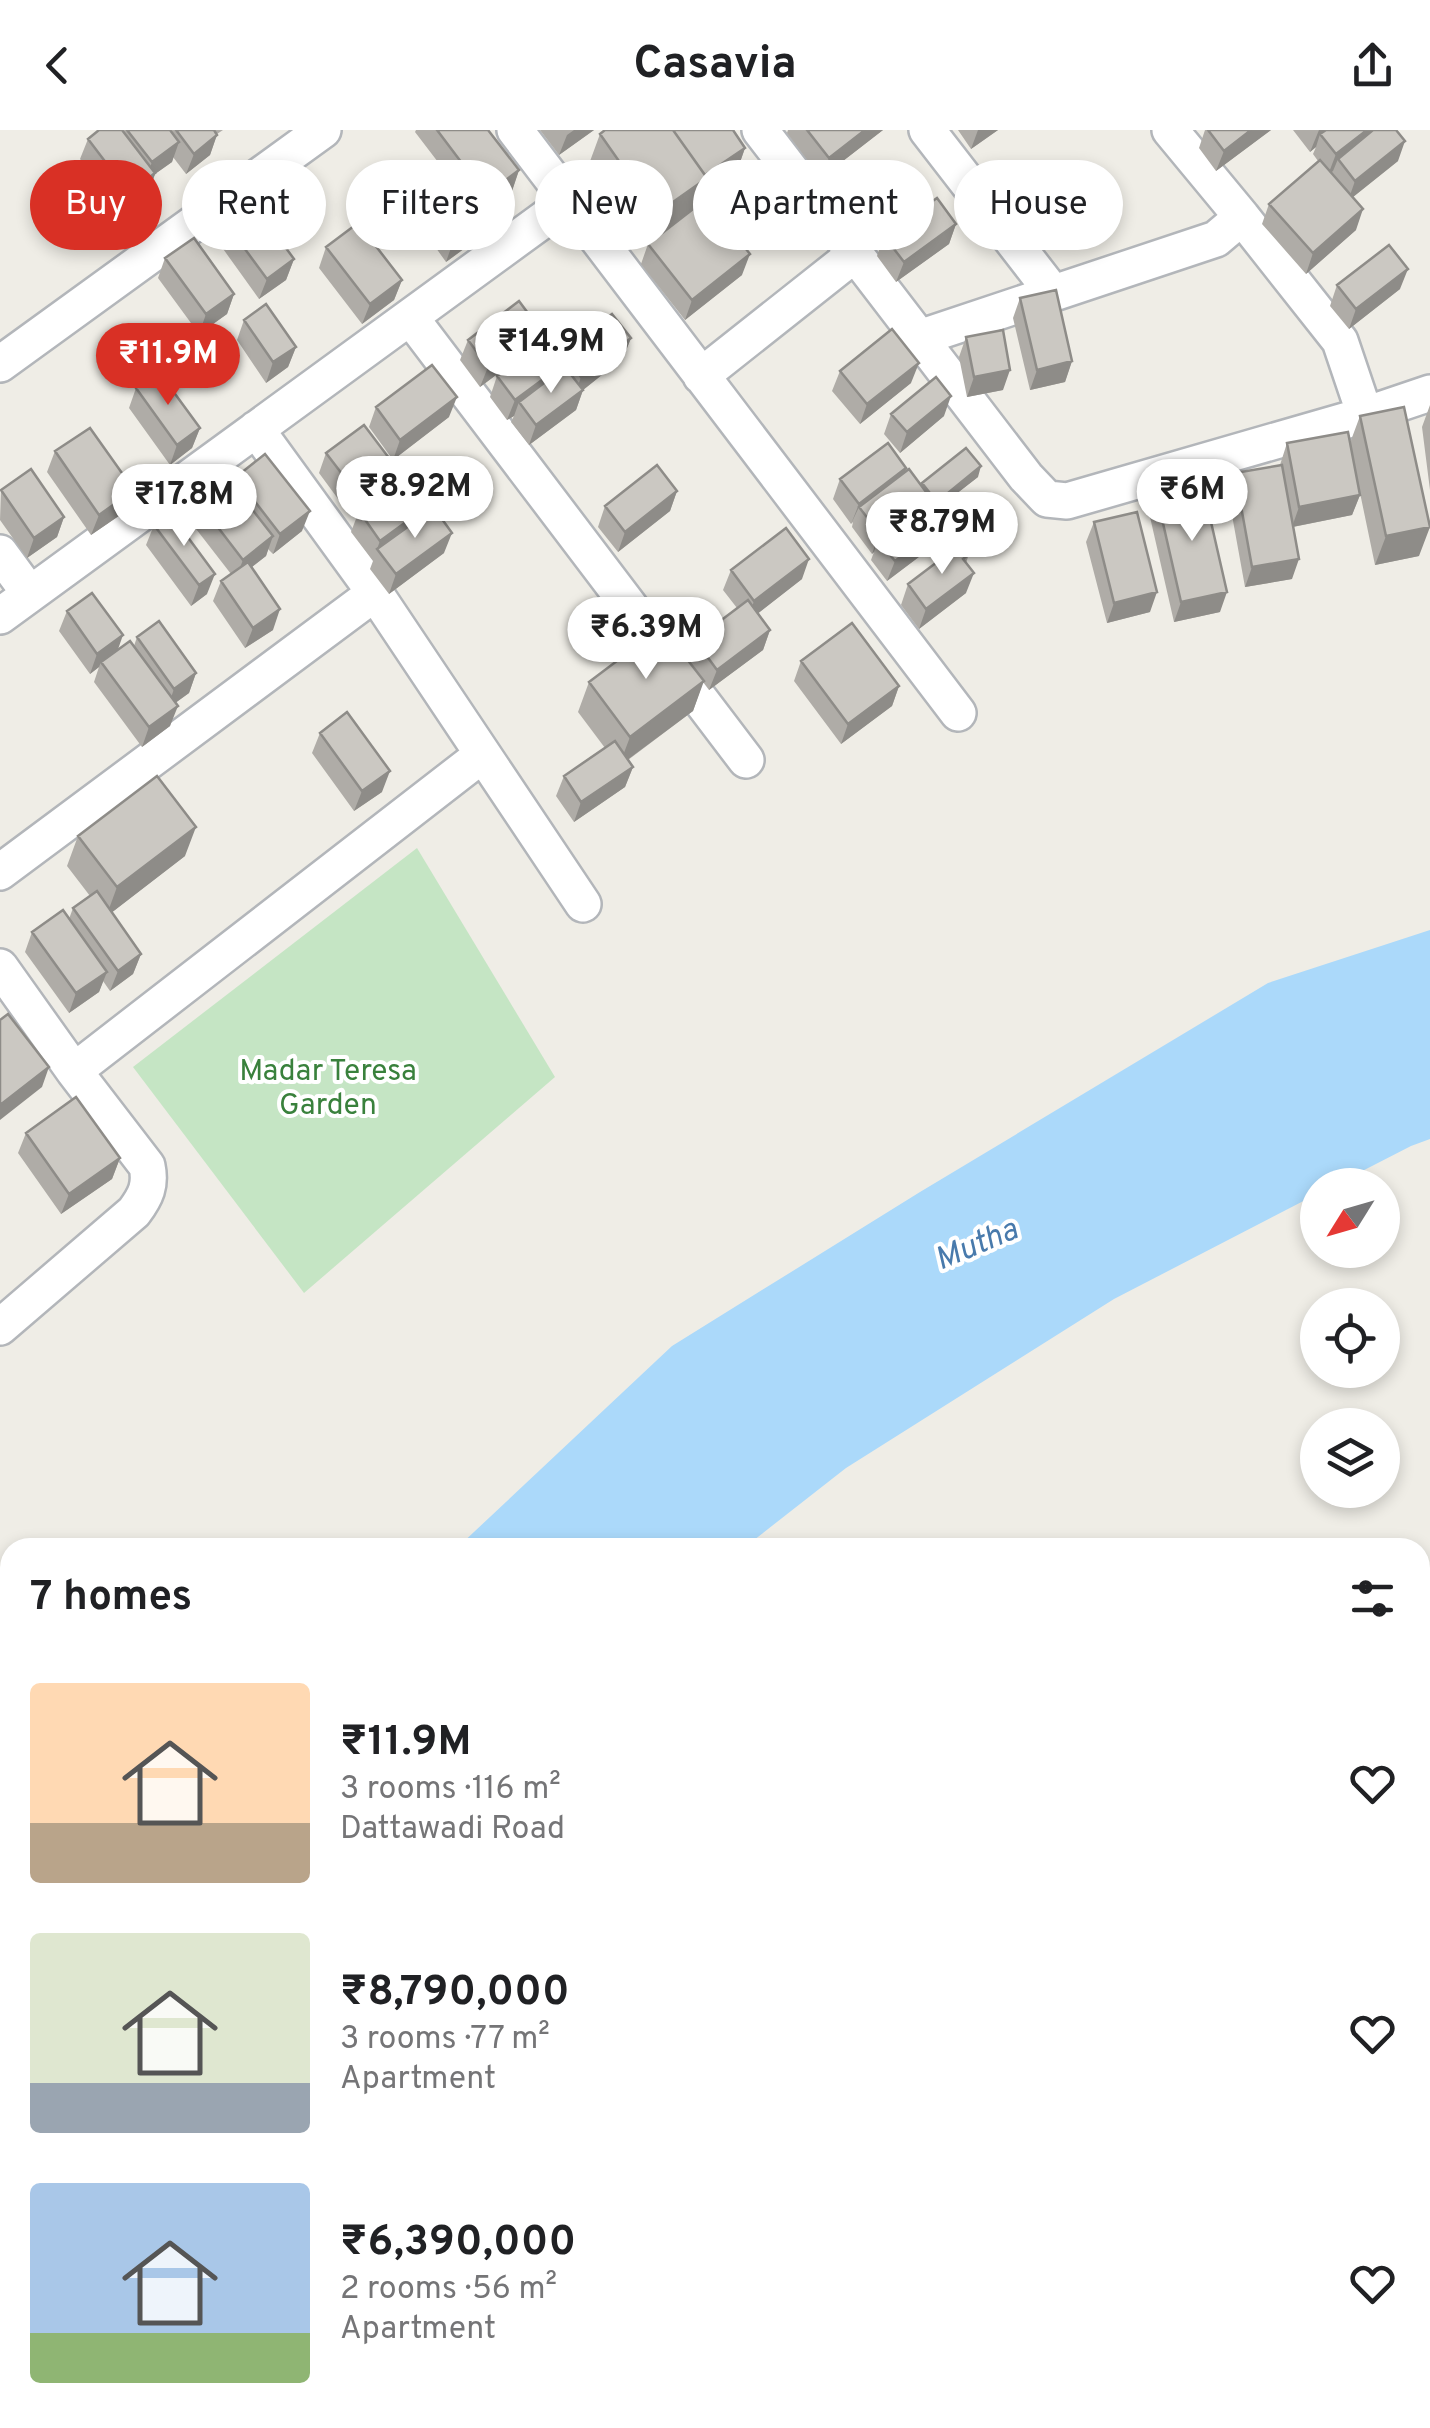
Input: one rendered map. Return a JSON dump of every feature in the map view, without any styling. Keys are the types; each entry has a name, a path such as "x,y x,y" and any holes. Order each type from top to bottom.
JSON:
{"street":[{"path":"0,364 322,130"},
{"path":"515,130 538,160"},
{"path":"760,130 1047,499 1067,501 1365,415 1430,392"},
{"path":"926,130 1053,294"},
{"path":"1170,130 1340,342 1365,415"},
{"path":"919,338 1216,239 1242,217"},
{"path":"0,616 535,226"},
{"path":"606,250 958,713"},
{"path":"701,376 855,254"},
{"path":"410,316 746,760"},
{"path":"256,429 374,593 583,904"},
{"path":"0,553 30,594"},
{"path":"0,872 374,593"},
{"path":"74,1071 482,755"},
{"path":"0,966 147,1166 150,1180 134,1212 3,1320"}],"green space":[{"name":"Madar Teresa Garden","path":"417,848 555,1077 304,1293 133,1067"}],"water":[{"name":"Mutha","path":"1430,930 1430,1139 1368,1168 1300,1168 1300,1203 1114,1299 846,1468 757,1538 468,1538 672,1346 1268,983"}],"building":[{"path":"99,130 122,130 145,160 104,160 88,139"},
{"path":"127,130 170,130 179,142 150,160"},
{"path":"176,130 214,130 217,135 194,154"},
{"path":"437,130 488,130 511,160 460,160"},
{"path":"605,130 673,130 694,160 693,188 673,202 673,160 618,160 600,134"},
{"path":"673,130 733,130 745,148 727,160 694,160"},
{"path":"807,130 865,130 829,158"},
{"path":"1208,130 1251,130 1224,151"},
{"path":"1326,130 1367,130 1336,154 1320,134"},
{"path":"1373,130 1396,130 1405,141 1355,181 1338,159"},
{"path":"1320,160 1363,209 1313,253 1269,204"},
{"path":"937,198 954,225 934,240"},
{"path":"693,209 693,250 747,250 750,254 692,300 653,250 673,250 673,225"},
{"path":"346,232 346,250 379,250 402,280 370,304 326,247"},
{"path":"1389,245 1408,269 1356,309 1337,285"},
{"path":"182,246 182,250 203,250 234,294 206,314 165,258"},
{"path":"246,250 287,250 294,259 267,279"},
{"path":"895,250 920,250 904,262"},
{"path":"1056,290 1072,361 1037,370 1020,298"},
{"path":"519,301 539,328 488,367 468,340"},
{"path":"266,304 296,347 273,362 244,320"},
{"path":"612,314 631,338 581,377 562,352"},
{"path":"892,329 919,363 867,404 840,371"},
{"path":"1003,330 1010,370 974,377 966,337"},
{"path":"547,339 565,363 515,400 497,376"},
{"path":"432,365 457,397 400,440 376,407"},
{"path":"565,367 583,390 536,425 519,402"},
{"path":"159,372 200,428 177,445 136,388"},
{"path":"936,377 951,396 907,432 891,414"},
{"path":"1404,407 1430,527 1386,536 1360,416"},
{"path":"364,425 389,458 352,487 326,453"},
{"path":"90,428 134,490 99,515 55,451"},
{"path":"1348,432 1360,495 1299,507 1287,443"},
{"path":"888,443 906,468 859,504 840,479"},
{"path":"966,448 981,466 937,502 922,483"},
{"path":"265,454 310,511 280,534 236,477"},
{"path":"657,465 677,491 625,532 605,506"},
{"path":"1282,465 1299,559 1252,567 1235,473"},
{"path":"31,469 64,517 34,538 1,490"},
{"path":"909,469 929,496 879,533 859,507"},
{"path":"415,470 436,500 380,541 359,511"},
{"path":"230,481 273,536 243,560 200,504"},
{"path":"1203,487 1227,592 1181,602 1157,497"},
{"path":"931,499 947,521 895,561 878,540"},
{"path":"434,508 452,533 396,574 377,549"},
{"path":"1137,512 1157,592 1114,603 1094,522"},
{"path":"170,513 215,574 199,585 154,525"},
{"path":"786,528 809,559 754,601 731,570"},
{"path":"961,544 969,554 963,559 974,573 926,609 908,584"},
{"path":"248,562 280,609 253,628 221,581"},
{"path":"92,593 123,635 97,654 67,611"},
{"path":"748,600 770,630 717,670 695,640"},
{"path":"159,621 196,673 174,689 137,637"},
{"path":"852,623 899,686 848,724 801,661"},
{"path":"662,627 704,681 630,737 589,682"},
{"path":"130,641 178,706 149,727 101,662"},
{"path":"347,712 390,771 362,791 320,733"},
{"path":"615,741 633,767 581,802 564,776"},
{"path":"157,776 196,827 117,887 78,836"},
{"path":"97,891 141,954 118,971 73,908"},
{"path":"63,910 107,972 76,993 32,932"},
{"path":"8,1014 49,1067 0,1105 0,1020"},
{"path":"76,1097 120,1158 69,1194 26,1133"}]}
